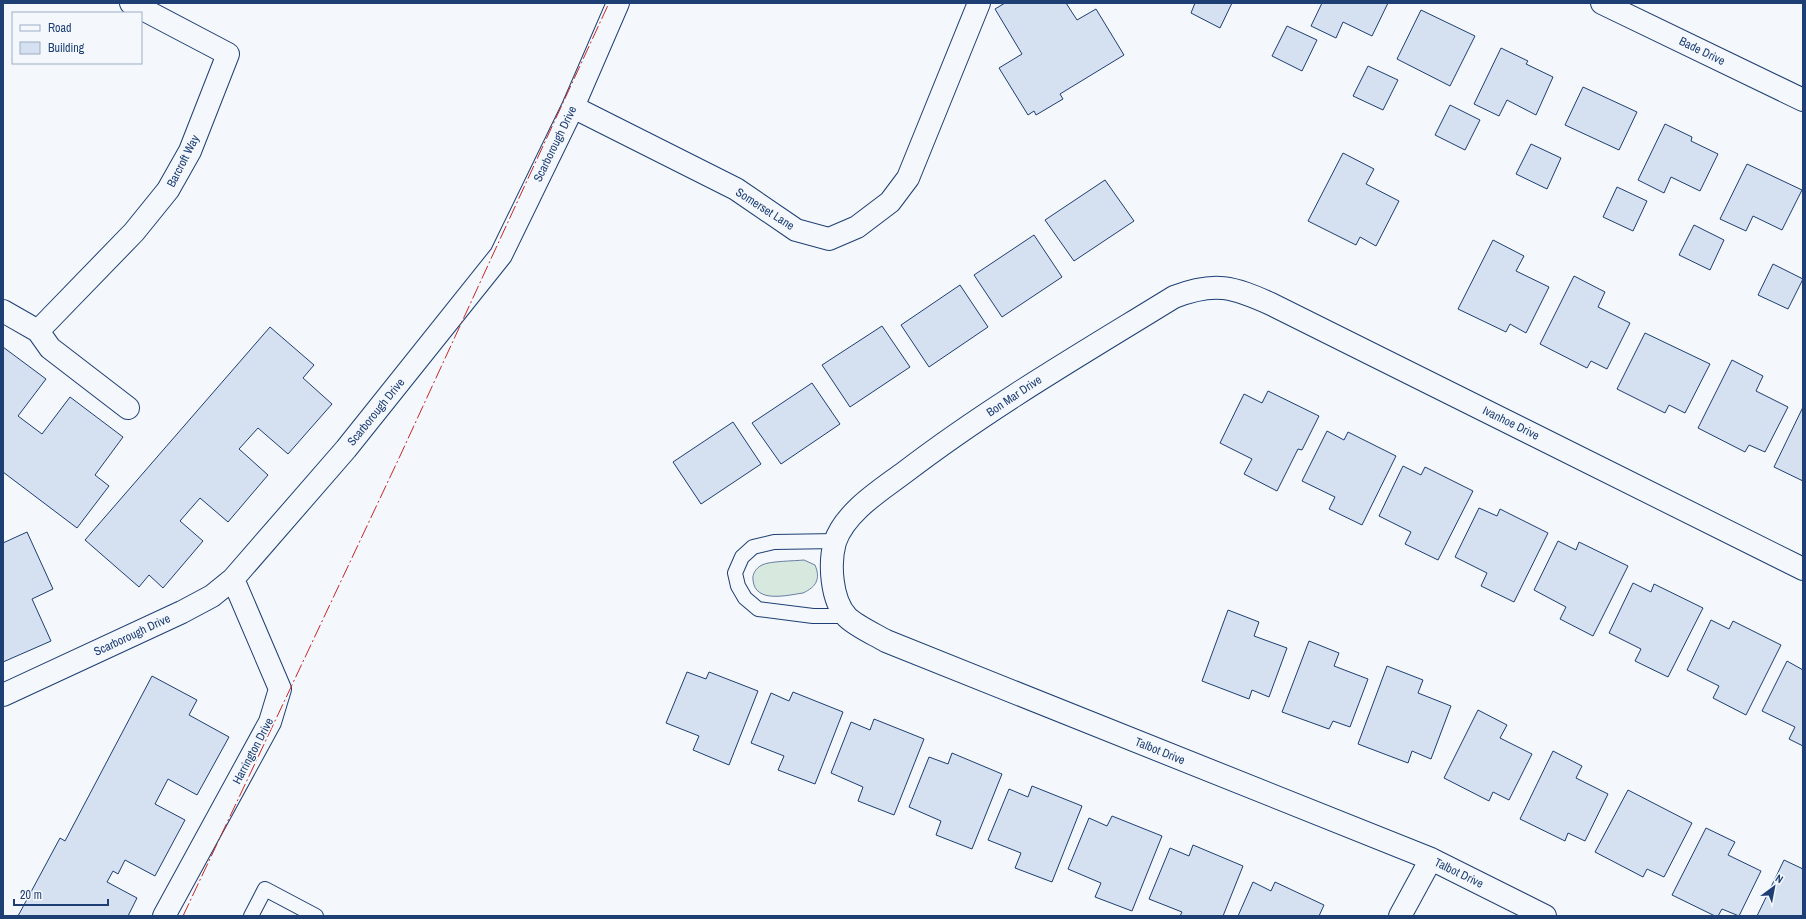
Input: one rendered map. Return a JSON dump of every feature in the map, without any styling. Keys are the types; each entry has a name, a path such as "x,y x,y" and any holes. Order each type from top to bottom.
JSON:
{"street":[{"name":"Barcroft Way","path":"38,330 134,232 168,190 190,151 228,54 131,3"},
{"name":"Scarborough Drive","path":"3,695 182,612 212,596 233,580 346,449 501,255 573,107 618,3"},
{"name":"Somerset Lane","path":"573,107 736,189 796,230 829,239 857,228 890,202 908,178 979,3"},
{"name":"Bade Drive","path":"1602,3 1803,100"},
{"name":"Bon Mar Drive","path":"836,541 849,518 870,499 929,454 1026,387 1174,297 1193,290 1216,287"},
{"name":"Ivanhoe Drive","path":"1216,287 1240,290 1271,304 1803,569"},
{"path":"3,311 38,330 50,348 128,408"},
{"name":"Talbot Drive","path":"836,541 831,567 836,597 847,616 886,641 1431,859 1545,916"},
{"name":"Harrington Drive","path":"164,916 270,722 280,690 233,580"},
{"path":"1400,916 1431,859"}],"lane":[{"path":"836,541 774,542 753,547 742,557 735,573 738,586 745,598 758,608 813,616 847,616"},
{"path":"251,916 265,889 316,916"}],"shaded area":[{"path":"804,560 815,565 817,570 816,582 807,591 803,593 773,596 766,595 755,588 753,576 756,569 760,566 776,562"}],"building":[{"path":"1005,3 1066,3 1077,20 1096,9 1124,55 1060,94 1063,99 1036,115 1034,111 1028,115 999,68 1022,54 995,9"},
{"path":"1195,3 1232,3 1220,28 1191,13"},
{"path":"1322,3 1388,3 1372,36 1343,22 1336,38 1311,26"},
{"path":"1421,10 1475,36 1450,86 1397,59"},
{"path":"1287,26 1317,40 1302,71 1272,56"},
{"path":"1501,48 1528,61 1526,64 1553,77 1536,115 1507,100 1499,116 1474,104"},
{"path":"1368,66 1398,80 1383,110 1353,96"},
{"path":"1583,87 1637,112 1619,150 1565,125"},
{"path":"1450,105 1480,120 1465,150 1435,135"},
{"path":"1665,124 1692,137 1691,141 1718,154 1700,191 1671,177 1664,193 1638,180"},
{"path":"1531,144 1561,158 1547,189 1516,174"},
{"path":"1343,153 1374,169 1366,184 1399,201 1376,246 1360,237 1356,245 1308,221"},
{"path":"1747,164 1802,190 1782,230 1753,216 1746,231 1720,219"},
{"path":"1105,180 1134,221 1074,261 1045,220"},
{"path":"1617,187 1647,201 1633,231 1603,217"},
{"path":"1694,225 1724,240 1710,270 1679,255"},
{"path":"1034,235 1062,277 1002,317 974,275"},
{"path":"1493,240 1524,256 1516,271 1549,287 1526,333 1510,324 1506,332 1458,309"},
{"path":"1773,264 1803,279 1788,309 1758,295"},
{"path":"1574,276 1605,292 1598,307 1630,323 1607,369 1591,361 1587,368 1540,344"},
{"path":"960,285 988,327 929,367 901,325"},
{"path":"882,326 910,367 850,407 822,365"},
{"path":"270,327 314,365 303,378 332,404 288,454 258,428 239,449 268,475 228,522 200,498 180,521 203,541 163,588 149,575 139,587 85,540"},
{"path":"1645,333 1710,364 1685,413 1669,405 1665,413 1617,389"},
{"path":"3,347 46,379 18,416 42,434 70,397 123,437 95,475 109,486 77,528 3,472"},
{"path":"1732,360 1763,376 1756,391 1788,407 1765,452 1749,445 1745,452 1698,428"},
{"path":"812,383 840,424 781,464 752,423"},
{"path":"1268,391 1319,416 1302,450 1298,449 1277,491 1244,474 1252,459 1220,443 1244,394 1262,403"},
{"path":"1803,407 1803,481 1774,467"},
{"path":"733,422 761,464 701,504 673,462"},
{"path":"1327,431 1344,440 1348,432 1396,456 1362,525 1329,509 1335,497 1302,481"},
{"path":"1403,466 1421,475 1425,467 1473,491 1438,560 1405,544 1411,532 1379,516"},
{"path":"1479,508 1497,516 1500,509 1548,533 1514,602 1481,586 1487,573 1455,557"},
{"path":"27,532 53,589 32,599 51,641 3,662 3,543"},
{"path":"1558,541 1576,550 1579,542 1628,566 1593,636 1560,619 1566,607 1534,590"},
{"path":"1633,583 1651,592 1654,584 1703,608 1668,677 1635,661 1641,649 1609,633"},
{"path":"1228,610 1259,622 1254,636 1287,648 1269,697 1252,690 1249,699 1202,681"},
{"path":"1711,620 1729,629 1733,621 1781,645 1746,715 1713,698 1719,686 1687,670"},
{"path":"1309,641 1339,653 1334,666 1368,679 1350,727 1333,721 1329,729 1282,712"},
{"path":"1787,661 1803,670 1803,746 1789,739 1795,727 1762,711"},
{"path":"1387,666 1423,680 1418,693 1451,706 1431,759 1412,751 1408,763 1358,744"},
{"path":"687,672 706,679 709,672 758,691 729,765 693,750 699,736 666,723"},
{"path":"152,676 197,700 189,715 229,737 197,795 168,779 155,804 185,820 155,876 125,860 118,874 113,871 107,882 137,898 128,916 18,916 60,838 65,841"},
{"path":"793,692 843,712 815,784 778,770 784,756 751,743 771,693 789,701"},
{"path":"1478,710 1507,725 1500,738 1532,754 1509,800 1493,792 1489,801 1444,778"},
{"path":"874,719 924,739 894,815 858,801 863,787 831,773 851,722 870,730"},
{"path":"1553,751 1582,766 1576,778 1608,794 1585,841 1568,833 1565,841 1520,819"},
{"path":"952,753 1002,774 972,849 936,835 941,821 909,807 929,757 948,764"},
{"path":"1032,786 1082,806 1052,882 1015,868 1021,853 988,840 1009,789 1028,797"},
{"path":"1628,790 1692,823 1664,877 1647,869 1643,877 1595,852"},
{"path":"1112,816 1162,836 1132,911 1095,897 1101,883 1068,869 1089,818 1107,826"},
{"path":"1706,828 1735,842 1728,855 1761,871 1739,916 1722,909 1718,916 1715,916 1672,895"},
{"path":"1193,845 1243,866 1223,916 1180,916 1182,912 1149,899 1170,848 1189,856"},
{"path":"1784,860 1803,869 1803,916 1757,916"},
{"path":"1253,882 1271,891 1275,882 1324,905 1319,916 1238,916"}],"power":[{"path":"183,916 400,456 609,3"}]}
